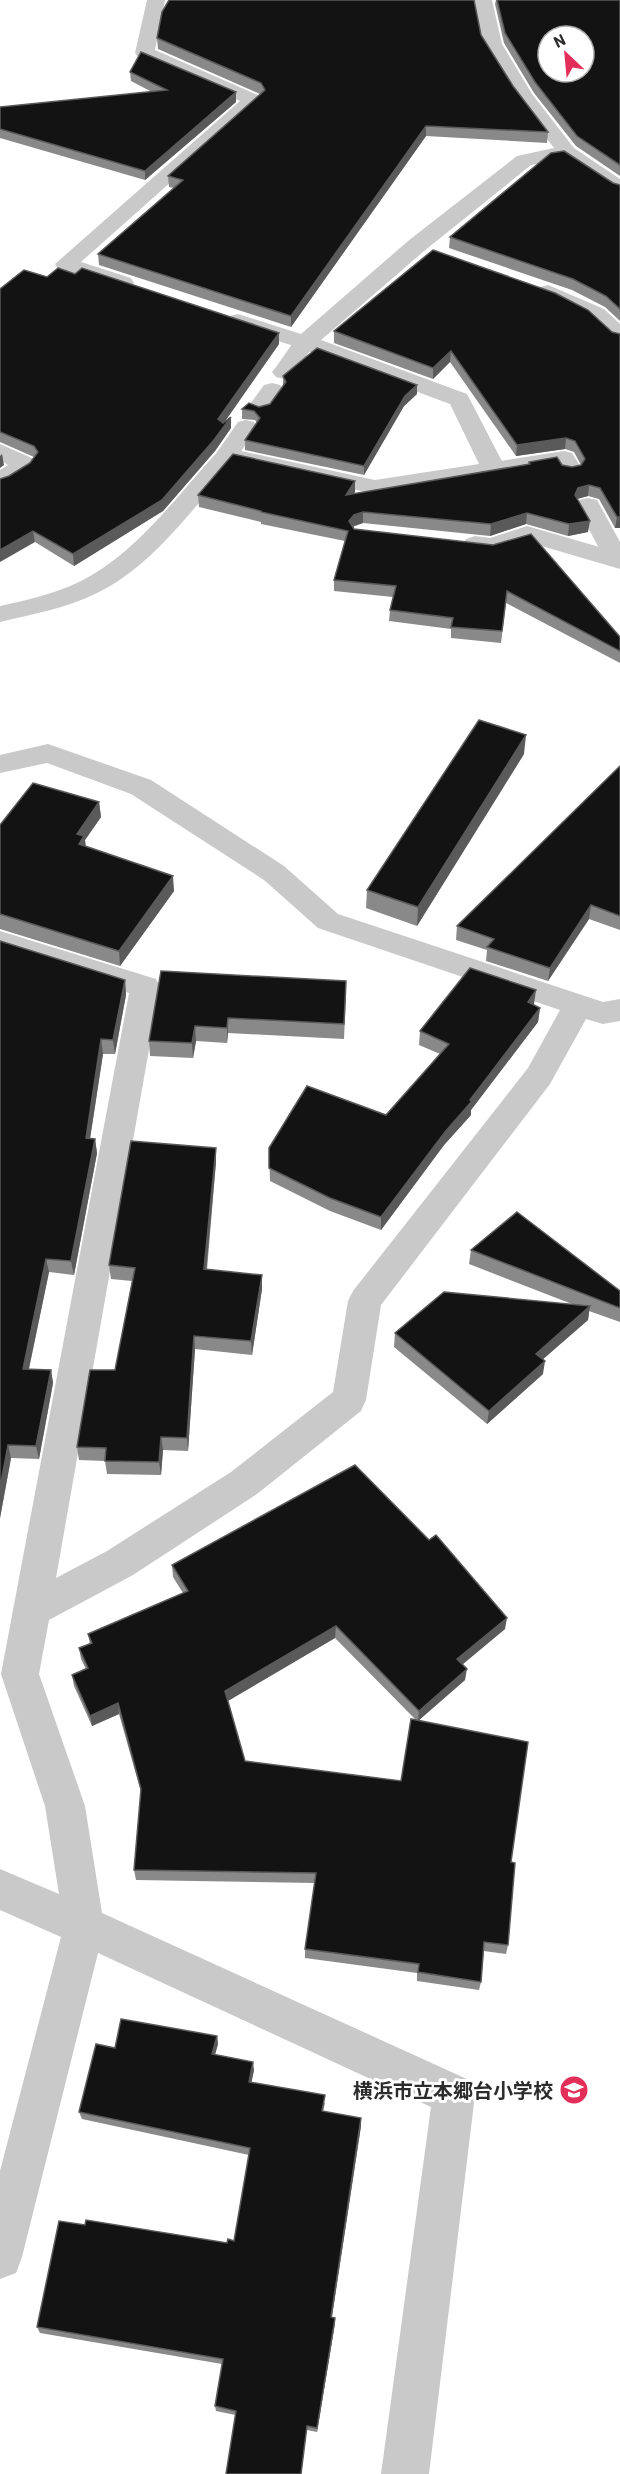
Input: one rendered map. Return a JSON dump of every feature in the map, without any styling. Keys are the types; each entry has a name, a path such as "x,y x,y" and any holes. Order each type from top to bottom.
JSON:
{"street":[{"path":"145,290 66,264 253,100 146,53 156,0"},
{"path":"483,0 492,44 524,96 567,152 620,188"},
{"path":"272,390 305,342 416,246 524,160 567,152"},
{"path":"416,246 437,253"},
{"path":"532,286 563,297 596,314 620,336"},
{"path":"214,313 305,342 459,399 494,469"},
{"path":"0,614 52,601 98,582 132,559 227,455 246,428"},
{"path":"0,451 25,464 0,481"},
{"path":"227,455 375,487 564,458 570,469"},
{"path":"588,505 618,560"},
{"path":"457,543 492,546 527,534 618,560"},
{"path":"0,764 48,753 141,787 273,873 328,921 603,1013 620,1010"},
{"path":"0,942 145,987 20,1674 64,1806 84,1926 0,2257"},
{"path":"33,1610 120,1563 244,1483 349,1400 365,1301 539,1076 579,1004"},
{"path":"0,1889 454,2095 405,2474"}],"building":[{"path":"169,0 474,0 481,35 513,86 548,132 426,126 291,316 98,254 183,180 168,176 265,90 261,83 157,38 162,12"},
{"path":"497,0 620,0 620,165 577,136 537,84 596,84 596,24 536,24 535,82 505,33"},
{"path":"141,52 236,92 145,171 0,129 0,107 167,90 130,72"},
{"path":"564,151 613,183 620,185 620,309 606,296 573,279 450,237 551,153"},
{"path":"433,250 555,293 588,310 612,332 620,334 620,517 617,517 600,488 589,485 578,488 575,495 590,521 569,524 527,513 491,524 363,512 354,515 349,521 354,529 493,545 531,534 620,637 620,651 507,591 502,631 451,627 453,618 390,610 396,586 334,580 348,531 261,512 198,495 233,454 355,481 346,495 530,464 529,462 557,457 562,465 572,467 581,465 585,459 575,441 566,438 517,445 451,351 433,368 334,331"},
{"path":"58,268 75,274 82,268 279,333 218,419 223,423 231,417 162,500 73,554 33,531 0,550 0,479 30,463 38,452 34,446 0,432 0,289 24,270 47,277"},
{"path":"317,348 417,385 405,396 364,466 245,440 260,418 254,411 242,409 249,403 259,407 270,404 286,382 283,376"},
{"path":"479,720 526,735 418,907 367,890"},
{"path":"620,766 620,916 591,905 550,968 487,947 494,939 457,926"},
{"path":"33,783 99,802 77,834 84,836 79,844 173,876 119,951 0,914 0,825"},
{"path":"0,941 125,980 113,1040 101,1039 86,1138 95,1139 71,1261 46,1259 23,1369 51,1370 36,1446 8,1445 0,1488"},
{"path":"470,968 536,990 528,1002 540,1008 470,1100 472,1101 445,1132 381,1217 330,1198 269,1168 269,1148 307,1086 386,1115 449,1044 420,1031"},
{"path":"161,971 346,981 344,1024 228,1018 227,1028 195,1026 192,1043 149,1041"},
{"path":"131,1141 216,1148 204,1269 262,1275 251,1341 194,1336 187,1438 161,1437 159,1462 105,1461 106,1448 77,1447 90,1370 115,1370 135,1268 109,1265"},
{"path":"517,1212 620,1291 620,1308 471,1250"},
{"path":"444,1292 590,1306 536,1354 545,1361 489,1411 395,1333"},
{"path":"355,1465 429,1540 436,1535 507,1618 457,1659 467,1669 419,1711 336,1626 225,1691 245,1761 401,1781 411,1719 528,1742 511,1862 515,1863 508,1945 484,1942 481,1982 418,1972 419,1964 305,1949 316,1873 134,1870 141,1789 118,1703 90,1716 72,1675 88,1668 79,1648 92,1643 88,1634 188,1591 172,1565"},
{"path":"121,2019 217,2036 212,2054 253,2062 249,2082 325,2095 322,2111 361,2118 331,2317 335,2318 317,2428 307,2426 301,2474 226,2474 236,2411 215,2406 223,2359 37,2327 59,2221 85,2225 86,2220 227,2243 228,2239 234,2241 250,2148 79,2112 96,2044 115,2048"}],"place":[{"name":"横浜市立本郷台小学校","path":"574,2090"}]}
